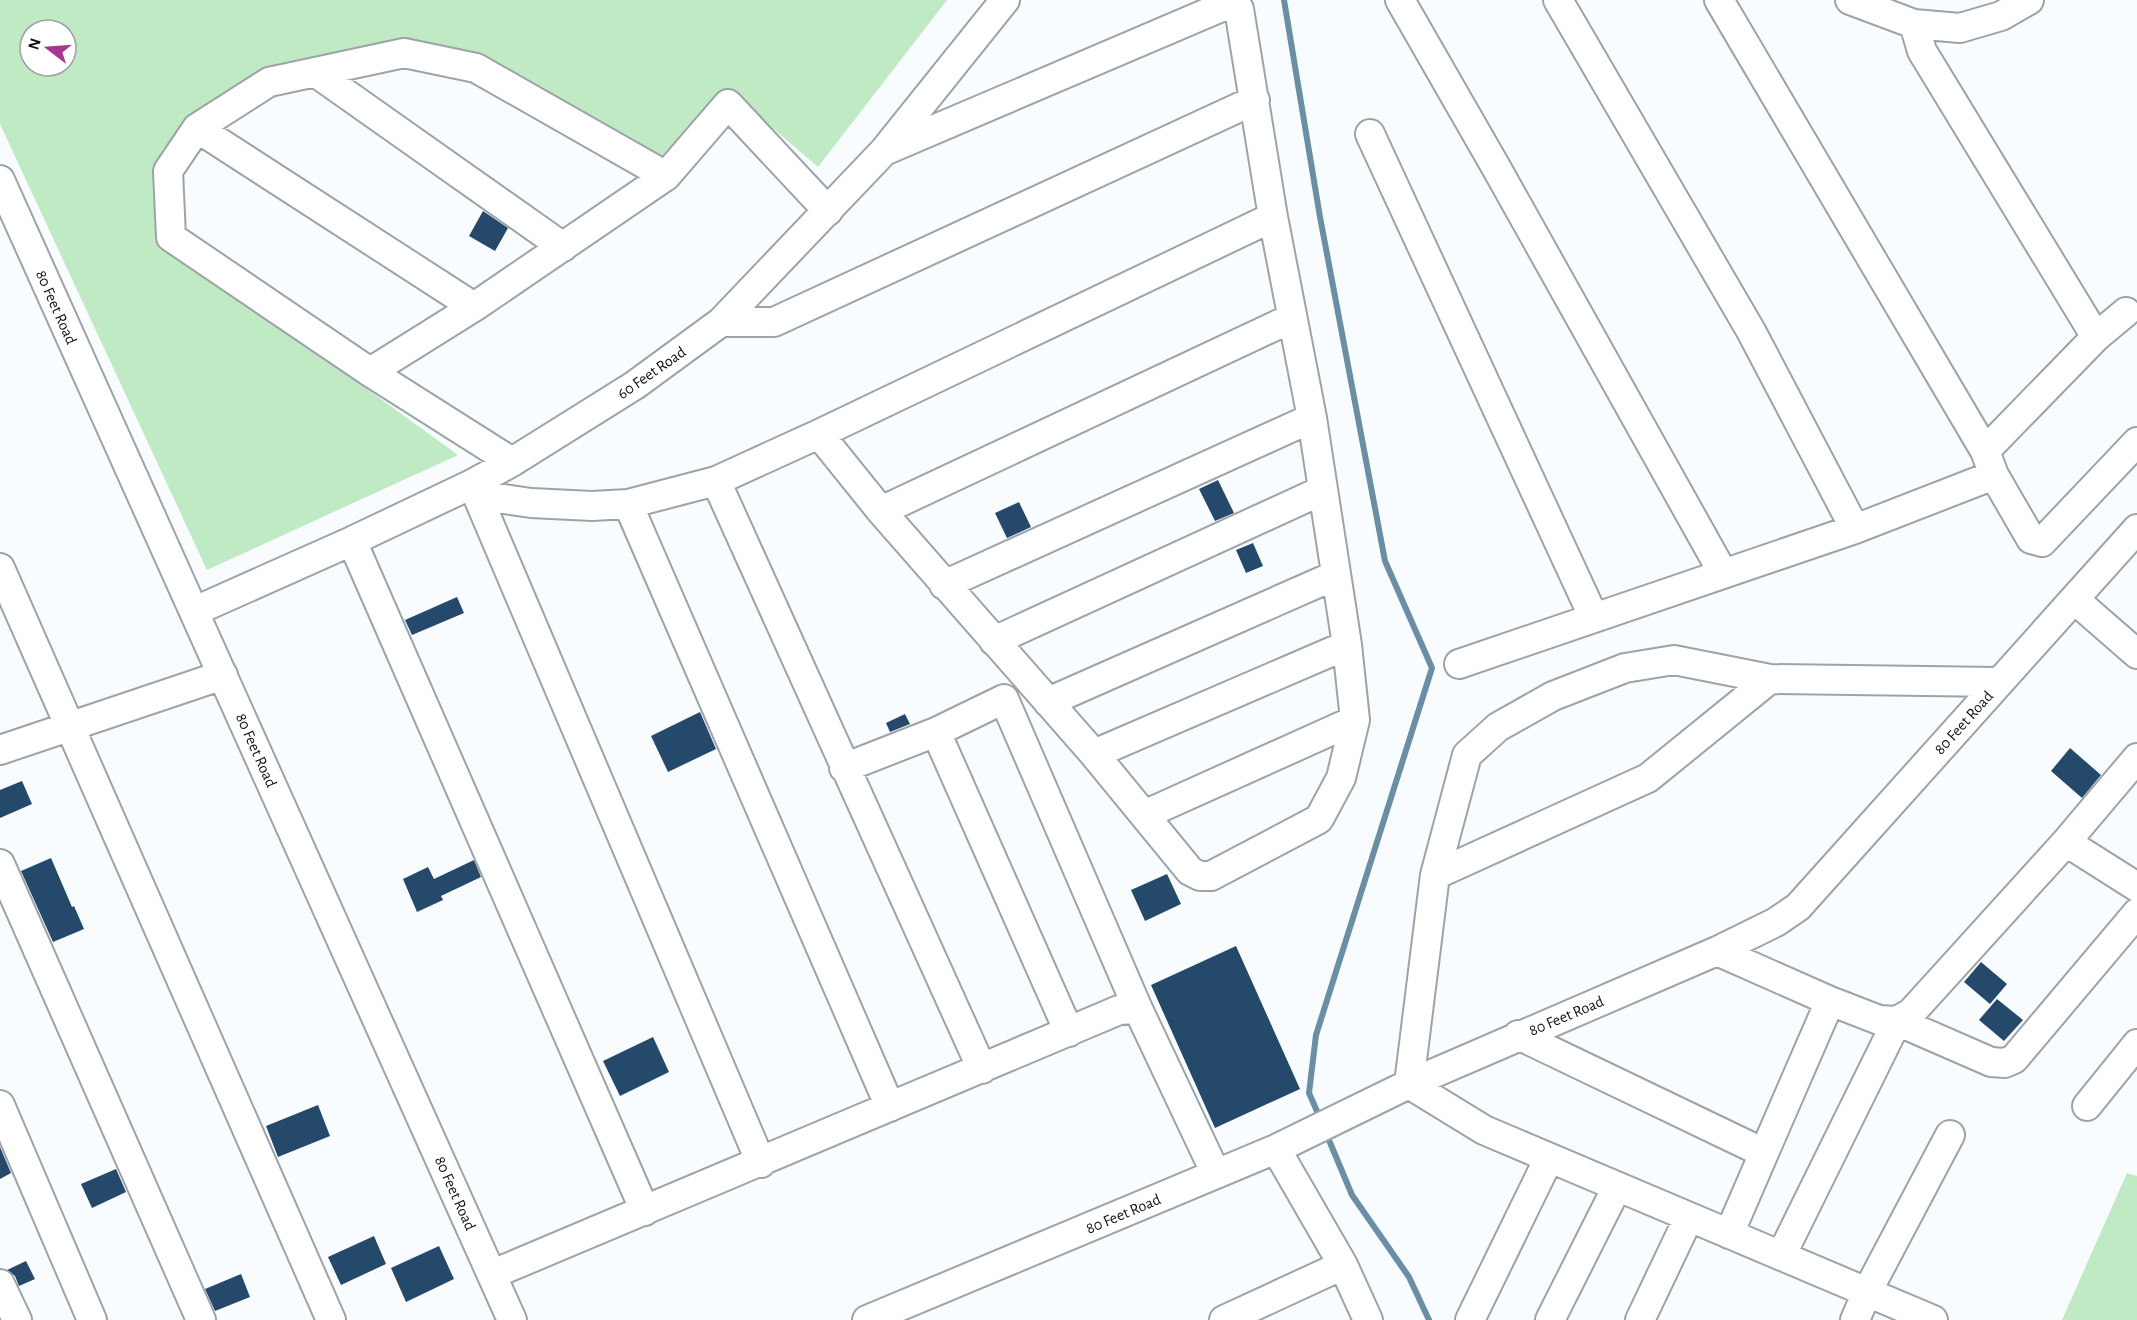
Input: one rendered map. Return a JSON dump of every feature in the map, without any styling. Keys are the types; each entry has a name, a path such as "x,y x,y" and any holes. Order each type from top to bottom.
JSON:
{"street":[{"name":"60 Feet Road","path":"195,611 474,490 512,462 635,386 721,322 884,151 1005,0"},
{"path":"1400,0 1503,179 1723,573"},
{"path":"1558,0 1751,331 1855,530"},
{"path":"1719,0 2031,539 2042,542 2137,442"},
{"path":"1850,0 1914,24 1960,28 2001,16 2030,0"},
{"path":"819,434 881,511 1094,754 1190,871 1200,876 1211,876 1319,819 1341,778 1355,720 1347,645 1312,418 1273,217 1239,9 1226,5 884,151"},
{"path":"1914,24 1922,51 2096,337"},
{"path":"512,462 370,372 171,237 168,171 197,128 269,82 404,52 476,68 666,176"},
{"path":"315,72 562,247"},
{"path":"721,322 774,322 1255,100"},
{"path":"370,372 474,307 666,176 728,104 828,211"},
{"path":"197,128 474,307"},
{"path":"1370,134 1594,618"},
{"name":"80 Feet Road","path":"0,180 512,1320"},
{"path":"474,490 531,503 592,506 628,504 716,481 1273,217"},
{"path":"1459,664 1855,530 1989,463 2096,337 2126,312"},
{"path":"881,511 1292,318"},
{"path":"944,585 1312,418"},
{"path":"716,481 982,1069"},
{"path":"474,490 761,1163"},
{"path":"994,641 1323,490"},
{"path":"628,504 890,1107"},
{"name":"80 Feet Road","path":"867,1320 1276,1149 1409,1084 1717,951 1776,922 1798,907 2137,529"},
{"path":"352,541 645,1211"},
{"path":"0,568 331,1320"},
{"path":"1048,702 1336,575"},
{"path":"2075,600 2137,654"},
{"path":"1094,754 1347,645"},
{"path":"1933,1320 1484,1130 1409,1084 1435,875 1467,755 1498,727 1552,696 1625,668 1674,660 1770,679 1998,682"},
{"path":"0,750 223,675"},
{"path":"1435,875 1648,778 1770,679"},
{"path":"844,768 936,732 1004,699 1138,1009 1216,1174"},
{"path":"1144,815 1355,720"},
{"path":"936,732 1069,1032"},
{"path":"1781,1256 1897,1021 1911,1013 2066,842 2137,758"},
{"path":"2066,842 2137,887"},
{"path":"0,864 201,1320"},
{"path":"1717,951 1879,1020 1897,1021 1991,1062 2005,1063 2014,1059 2137,913"},
{"path":"1729,1234 1830,1000"},
{"path":"493,1274 761,1163 1119,1010 1138,1009"},
{"path":"1518,1035 1764,1153"},
{"path":"2087,1106 2137,1044"},
{"path":"0,1105 92,1320"},
{"path":"1855,1320 1867,1292 1950,1135"},
{"path":"1276,1149 1343,1264 1368,1320"},
{"path":"1470,1320 1549,1158"},
{"path":"1550,1320 1617,1187"},
{"path":"1640,1320 1689,1217"},
{"path":"1224,1320 1343,1264"},
{"path":"0,1284 16,1320"}],"green space":[{"path":"0,0 947,0 818,167 727,89 661,164 474,62 340,60 178,140 165,242 458,455 207,570 0,124"},
{"path":"2127,1173 2137,1176 2137,1320 2062,1320"}],"building":[{"path":"483,211 508,228 495,251 469,236"},
{"path":"1218,480 1234,513 1215,521 1199,489"},
{"path":"1019,502 1031,527 1007,538 995,513"},
{"path":"1253,543 1263,566 1246,573 1236,550"},
{"path":"457,597 464,613 412,635 405,620"},
{"path":"700,712 716,749 668,772 651,736"},
{"path":"905,714 910,724 890,732 886,723"},
{"path":"2070,748 2101,775 2082,798 2051,771"},
{"path":"22,781 32,804 0,818 0,790"},
{"path":"51,858 84,929 53,942 21,871"},
{"path":"474,860 481,877 441,896 443,900 417,912 403,879 428,867 434,879"},
{"path":"1167,874 1181,904 1145,921 1131,890"},
{"path":"1236,946 1300,1089 1215,1128 1151,985"},
{"path":"1981,962 2007,984 1990,1004 1964,982"},
{"path":"1997,999 2023,1020 2004,1041 1979,1020"},
{"path":"653,1037 669,1072 620,1096 603,1061"},
{"path":"318,1105 330,1136 278,1157 266,1126"},
{"path":"0,1147 11,1173 0,1179"},
{"path":"116,1169 126,1192 92,1208 81,1184"},
{"path":"374,1236 386,1264 341,1285 328,1257"},
{"path":"439,1246 454,1279 406,1302 391,1268"},
{"path":"26,1261 35,1279 19,1286 15,1276 7,1270"},
{"path":"241,1274 250,1297 215,1311 205,1289"}],"waterway":[{"path":"1284,0 1320,217 1385,561 1432,668 1316,1035 1309,1093 1320,1118"},
{"path":"1326,1133 1352,1195 1409,1277 1429,1320"}]}
